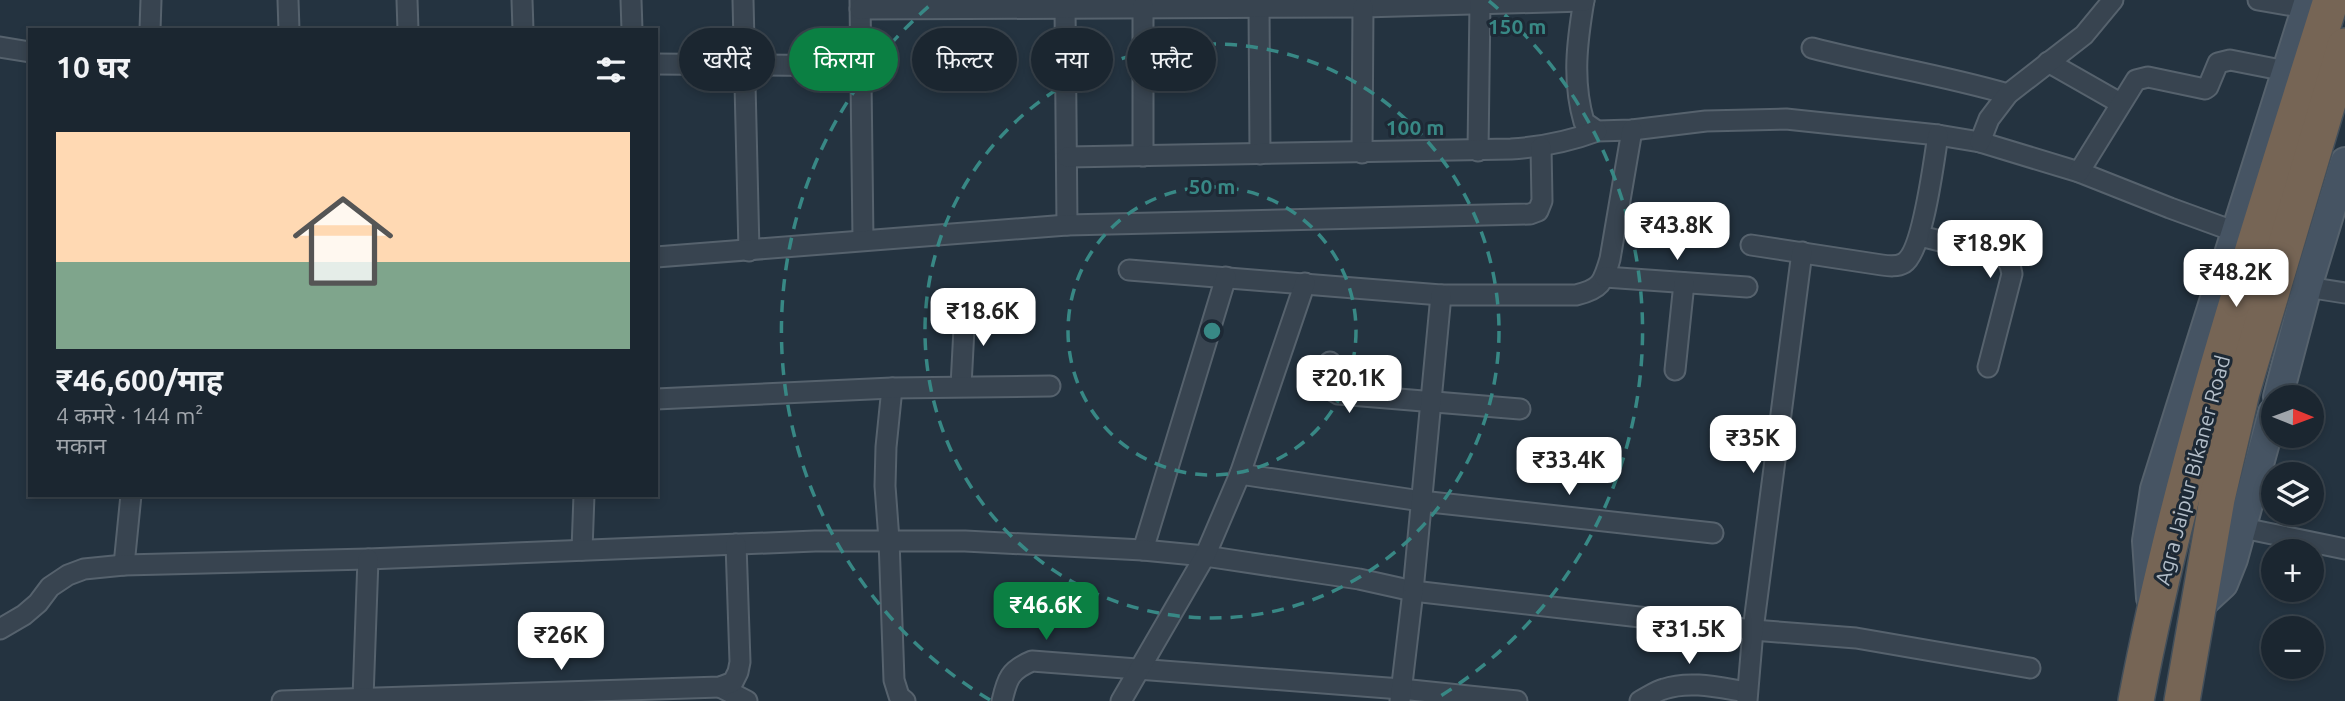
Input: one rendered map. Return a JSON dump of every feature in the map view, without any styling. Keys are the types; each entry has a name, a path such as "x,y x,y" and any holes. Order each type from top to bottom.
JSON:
{"highway":[{"name":"Agra Jaipur Bikaner Road","path":"2136,701 2152,618 2246,235 2316,3"},
{"name":"Agra Jaipur Bikaner Road","path":"2182,701 2217,499 2242,392 2345,46"}],"street":[{"path":"150,28 151,0"},
{"path":"288,0 289,28"},
{"path":"407,0 408,28"},
{"path":"522,0 523,28"},
{"path":"631,0 632,28"},
{"path":"743,0 744,28"},
{"path":"860,28 860,4 1363,7 1584,0 1576,55 1577,100 1584,122 1597,131"},
{"path":"1980,142 1989,119 2008,94 2084,35 2113,0"},
{"path":"1067,157 1362,153 1541,147 1570,141 1597,131 1632,130 1706,121 1786,119 1980,142 2079,172 2246,235 2286,71 2316,3 2258,0"},
{"path":"1478,150 1480,2"},
{"path":"1143,6 1143,156"},
{"path":"1065,7 1067,225"},
{"path":"1259,7 1260,154"},
{"path":"1362,153 1363,7"},
{"path":"0,47 28,52"},
{"path":"1812,48 2008,94"},
{"path":"2079,172 2120,103 2141,77 2205,89 2218,63 2223,61 2286,71"},
{"path":"2048,62 2120,103"},
{"path":"658,64 679,64"},
{"path":"746,91 749,251"},
{"path":"861,91 863,240"},
{"path":"1129,270 1440,295 1576,295 1598,287 1605,277 1632,130"},
{"path":"1751,245 1896,266 1905,262 1913,253 1920,236 1938,135"},
{"path":"658,257 1067,225 1530,214 1538,211 1542,201 1541,147"},
{"path":"2281,385 2307,287 2345,162"},
{"path":"1920,236 2005,257 2010,265 2012,274 1988,367"},
{"path":"1640,701 1665,688 1686,686 1711,686 1747,697 1753,630 1802,252"},
{"path":"1143,550 1226,277"},
{"path":"1605,277 1747,287"},
{"path":"1675,370 1684,283"},
{"path":"1121,701 1205,556 1240,474 1306,284"},
{"path":"2307,287 2345,293"},
{"path":"1400,695 1413,591 1440,295"},
{"path":"961,386 965,309"},
{"path":"1331,362 1329,387 1338,394 1520,409"},
{"path":"658,399 892,388 1050,386"},
{"path":"892,388 885,486 894,680 900,696 905,701"},
{"path":"2198,607 2223,584 2243,528 2264,448"},
{"path":"1240,474 1421,501 1713,533"},
{"path":"124,565 131,497"},
{"path":"582,550 584,497"},
{"path":"2243,528 2345,549"},
{"path":"0,629 24,615 50,587 68,575 84,569 124,565 889,540 1057,544 1205,556 1359,579 1413,591 1753,630 1856,638 2029,668"},
{"path":"282,701 672,695 720,687 733,682 738,672 736,544"},
{"path":"363,698 368,558"},
{"path":"1002,701 1009,678 1016,667 1032,662 1139,669 1400,695 1517,701"},
{"path":"720,687 747,701"}]}
